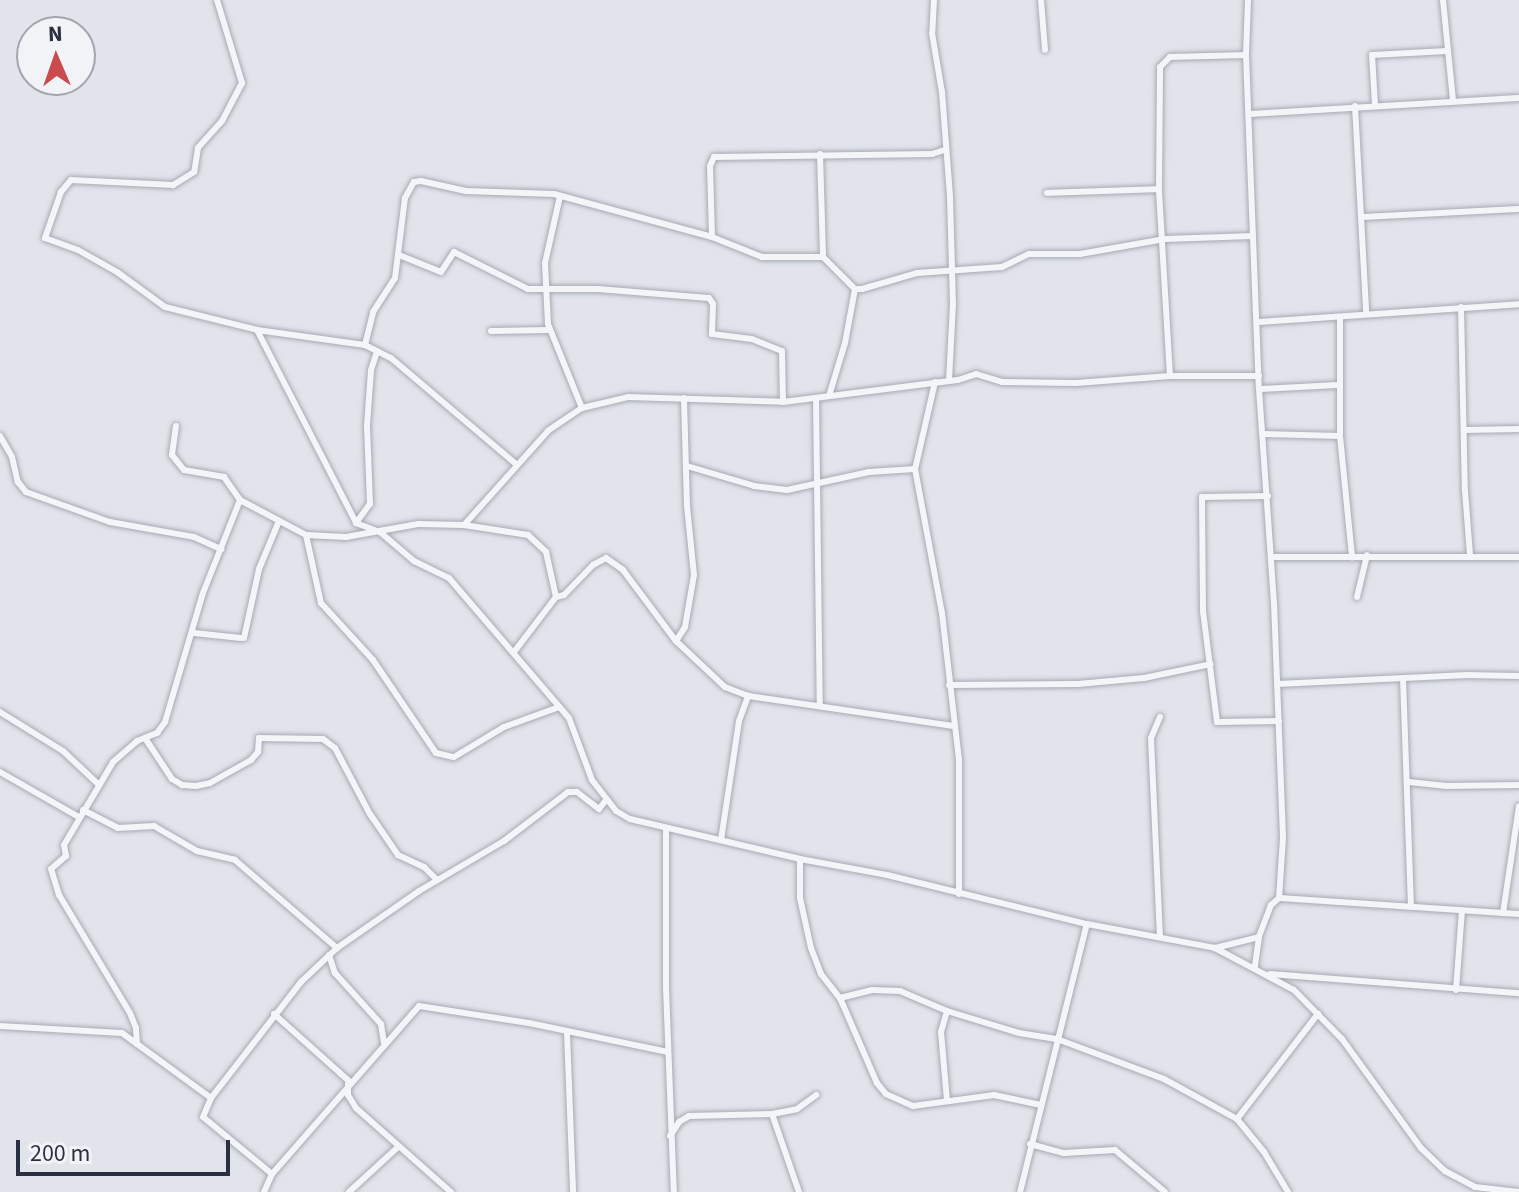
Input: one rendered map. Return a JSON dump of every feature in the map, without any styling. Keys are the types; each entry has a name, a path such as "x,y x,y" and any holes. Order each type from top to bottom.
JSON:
{"street":[{"path":"217,0 242,83 222,121 198,148 194,172 173,185 71,180 61,192 45,238 78,250 117,272 165,307 257,330 365,345 405,366 517,465"},
{"path":"934,0 932,33 942,92 952,271 949,381"},
{"path":"1041,0 1045,50"},
{"path":"1248,0 1246,55 1259,389 1268,496 1284,853 1279,898 1271,905 1259,937 1255,967"},
{"path":"1443,0 1453,101"},
{"path":"1375,105 1372,55 1447,51"},
{"path":"1170,376 1165,239 1159,189 1163,63 1170,57 1246,55"},
{"path":"1249,114 1519,98"},
{"path":"1355,106 1366,312"},
{"path":"712,237 711,159 820,154 932,154 944,150"},
{"path":"820,154 823,257 855,289 871,289 917,273 998,268 1029,254 1080,254 1165,239 1253,236"},
{"path":"365,345 373,312 395,278 405,198 414,182 428,181 466,191 560,196 712,237 762,257 823,257"},
{"path":"1047,193 1159,189"},
{"path":"560,196 545,263 549,330 582,408"},
{"path":"1361,217 1519,209"},
{"path":"399,255 441,272 454,252 509,283 546,291 598,289 709,298 713,304 712,334 752,339 782,351 783,402"},
{"path":"829,396 845,343 855,289"},
{"path":"1258,322 1340,318 1366,312 1519,304"},
{"path":"1461,307 1470,554"},
{"path":"1340,318 1340,436 1352,557"},
{"path":"257,330 356,523 380,532 414,561 449,578 569,718 592,780 606,800 630,819 1087,924 1215,948 1294,990 1366,1069 1421,1148 1445,1171 1475,1189 1519,1192"},
{"path":"491,331 549,330"},
{"path":"356,523 370,504 367,425 371,370 377,351"},
{"path":"464,525 549,430 582,408 628,397 783,402 949,381 976,374 1002,382 1076,383 1170,376 1259,376"},
{"path":"935,382 915,469 942,613 954,726 961,811 959,894"},
{"path":"1259,389 1339,385"},
{"path":"676,641 685,627 693,587 684,398"},
{"path":"816,398 820,704"},
{"path":"176,426 171,451 184,470 224,477 240,500 306,535 346,537 418,524 464,525 534,537 548,558 556,597"},
{"path":"1464,430 1519,429"},
{"path":"1264,434 1340,436"},
{"path":"0,436 12,457 18,482 26,492 110,522 194,537 221,549"},
{"path":"687,466 774,489 817,484 869,472 915,469"},
{"path":"1268,496 1201,498 1203,611 1217,722 1279,721"},
{"path":"137,1044 130,1013 59,895 52,865 66,855 64,845 113,762 133,743 157,733 165,722 194,633 203,593 240,500"},
{"path":"194,633 242,638 259,569 279,521"},
{"path":"306,535 321,603 373,660 436,753 454,757 504,727 559,707"},
{"path":"1271,557 1470,554 1519,557"},
{"path":"1357,597 1367,555"},
{"path":"514,652 556,597 564,595 593,565 606,558 623,570 676,641 721,683 748,696 820,704 913,722 954,726"},
{"path":"949,685 1078,684 1144,678 1211,664"},
{"path":"1277,684 1519,676"},
{"path":"1403,678 1411,907"},
{"path":"721,840 739,721 748,696"},
{"path":"0,712 63,751 98,784"},
{"path":"1160,717 1151,738 1160,937"},
{"path":"145,738 176,783 196,786 210,783 251,760 258,752 257,738 323,739 335,748 370,814 398,855 424,867 437,880"},
{"path":"0,772 118,828 154,826 197,851 235,860 337,948"},
{"path":"1409,782 1458,786 1519,785"},
{"path":"272,1174 203,1117 211,1098 274,1014 337,948 437,880 504,841 568,792 577,792 599,809 606,800"},
{"path":"1503,913 1519,806"},
{"path":"666,828 668,1052 674,1192"},
{"path":"800,859 800,898 811,948 821,974 840,998 877,1083 886,1094 913,1106 994,1095 1041,1105"},
{"path":"1279,898 1519,914"},
{"path":"1456,990 1462,911"},
{"path":"1020,1192 1087,924"},
{"path":"1215,948 1259,937"},
{"path":"329,955 335,973 381,1024 384,1043"},
{"path":"1266,974 1519,993"},
{"path":"840,998 886,988 914,994 947,1011 1019,1033 1057,1039 1164,1079 1237,1119 1264,1152 1288,1192"},
{"path":"264,1192 272,1174 349,1083 415,1009 425,1005 668,1052"},
{"path":"947,1011 941,1032 947,1100"},
{"path":"274,1014 349,1083"},
{"path":"1237,1119 1318,1014"},
{"path":"0,1026 122,1033 211,1098"},
{"path":"567,1033 573,1192"},
{"path":"349,1083 348,1095 356,1108 397,1148 451,1192"},
{"path":"670,1136 679,1122 689,1116 772,1114 797,1109 816,1095"},
{"path":"772,1114 799,1192"},
{"path":"1030,1144 1064,1153 1115,1150 1165,1192"},
{"path":"349,1192 397,1148"}]}
